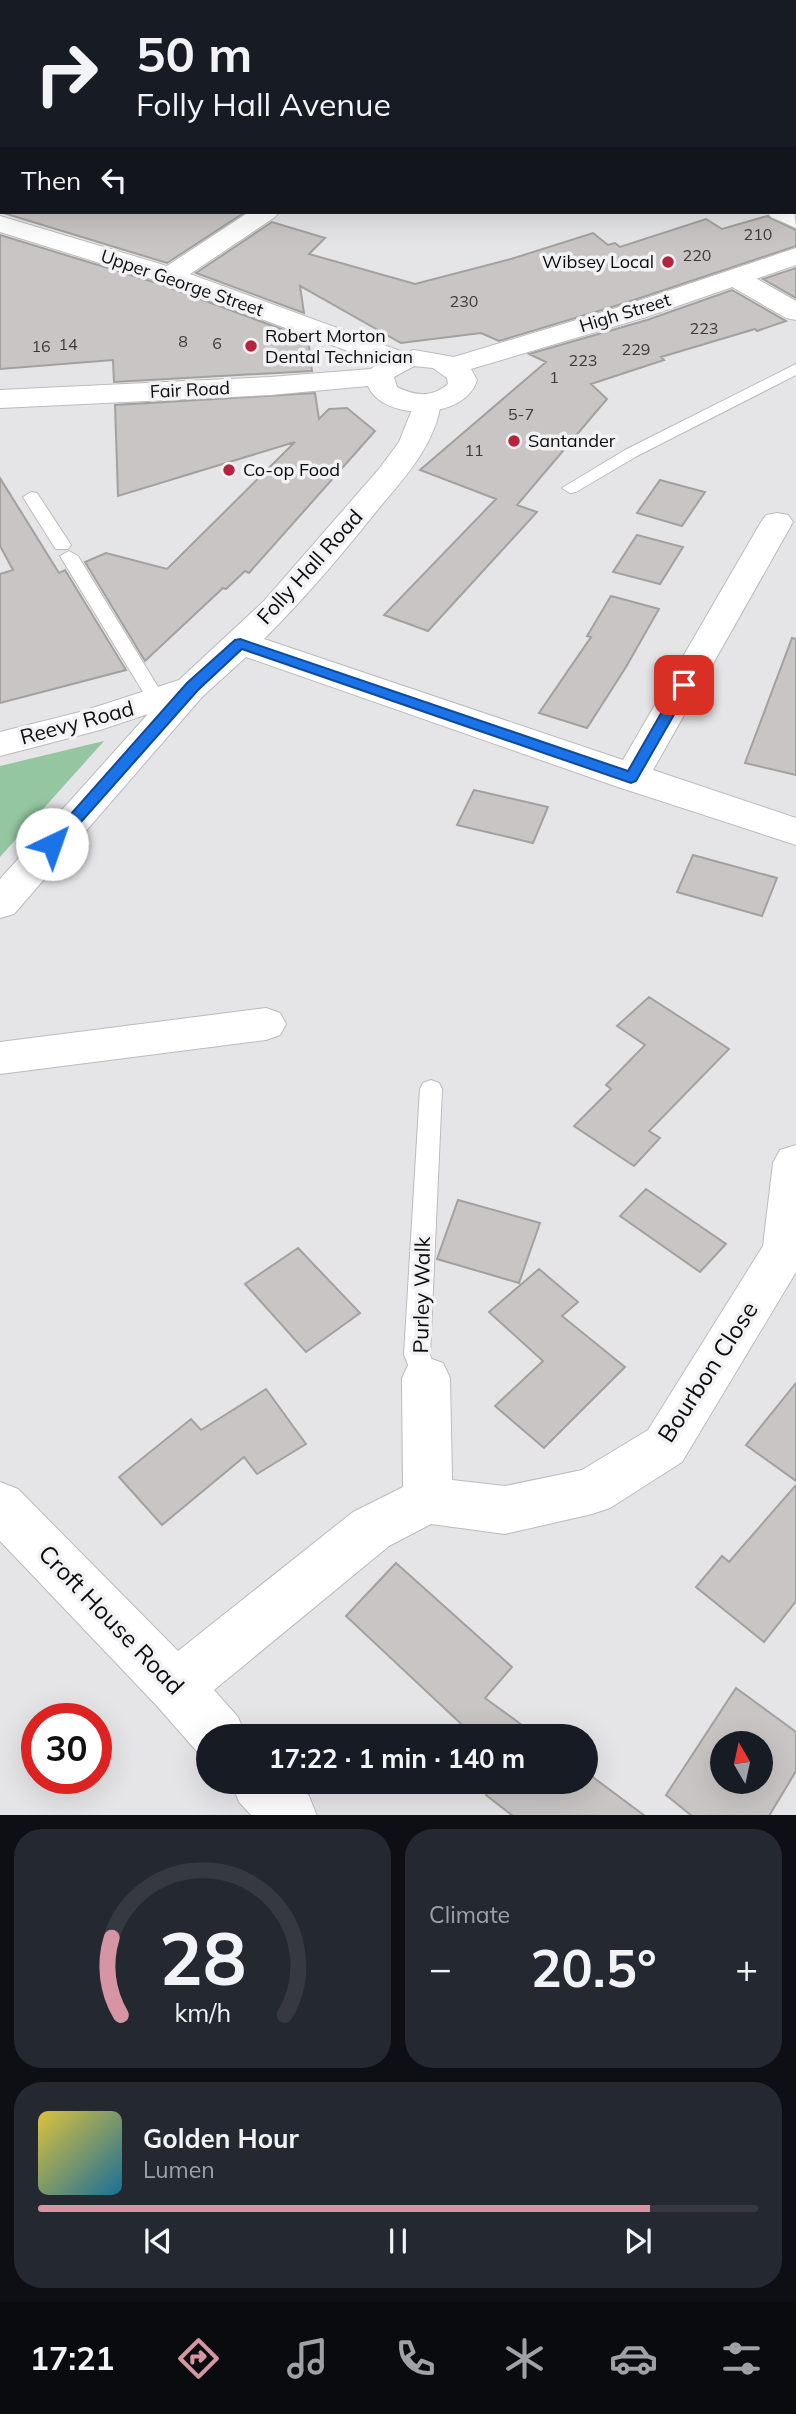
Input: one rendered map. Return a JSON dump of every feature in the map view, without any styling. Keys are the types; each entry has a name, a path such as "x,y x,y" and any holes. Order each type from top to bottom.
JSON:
{"street":[{"path":"170,276 263,214"},
{"name":"Upper George Street","path":"0,224 170,276 390,369"},
{"name":"High Street","path":"452,366 736,278 796,256"},
{"path":"736,278 796,312"},
{"path":"428,359 452,366 463,380 461,387 445,399 427,403 394,398 380,385 390,369 428,359"},
{"name":"Fair Road","path":"0,399 270,386 390,369"},
{"name":"Folly Hall Road","path":"0,904 192,687 303,579 406,456 419,434 427,403"},
{"path":"631,778 777,522"},
{"path":"240,643 796,832"},
{"name":"Reevy Road","path":"0,744 157,700 192,687"},
{"path":"0,1058 266,1024"},
{"name":"Bourbon Close","path":"428,1500 505,1510 593,1491 665,1446 785,1250 795,1163"},
{"name":"Purley Walk","path":"426,1378 428,1500"},
{"path":"176,1687 371,1528 428,1500"},
{"name":"Croft House Road","path":"0,1506 176,1687 208,1724"},
{"path":"270,1794 289,1815"}],"lane":[{"path":"570,488 631,453 796,369"},
{"path":"31,498 157,700"},
{"name":"Purley Walk","path":"426,1378 417,1355 431,1089"}],"green space":[{"path":"104,741 0,857 0,766"}],"building":[{"path":"7,214 242,214 167,263"},
{"path":"767,216 796,230 796,246 625,303 499,341 481,333 401,343 300,286 304,313 196,273 272,222 325,238 309,254 415,284 511,259 593,233 608,245 615,243 620,247 706,219 722,229"},
{"path":"0,235 160,284 308,339 312,371 114,382 113,360 0,369"},
{"path":"796,268 796,298 763,279"},
{"path":"732,290 786,321 661,357 664,360 591,384 607,399 517,505 537,512 428,631 384,615 496,499 420,470 546,362 529,354 647,320"},
{"path":"315,393 319,419 329,409 347,408 375,431 249,573 245,571 226,589 223,588 145,661 85,562 106,553 167,569 295,442 118,496 115,405"},
{"path":"0,478 59,573 65,570 126,670 0,703 0,574 13,570 0,546"},
{"path":"660,480 705,492 682,526 637,513"},
{"path":"637,535 683,547 660,584 613,572"},
{"path":"611,596 659,609 626,667 587,728 539,713 591,637 587,636"},
{"path":"792,638 796,639 796,775 745,763"},
{"path":"474,790 548,807 533,843 457,825"},
{"path":"693,855 777,878 762,916 677,892"},
{"path":"649,997 729,1049 649,1131 660,1138 634,1166 574,1126 611,1089 606,1085 645,1045 617,1026"},
{"path":"646,1189 726,1244 700,1272 620,1216"},
{"path":"458,1200 540,1223 519,1283 437,1259"},
{"path":"298,1248 360,1313 306,1352 245,1284"},
{"path":"539,1269 578,1302 562,1316 625,1367 544,1448 495,1406 543,1361 489,1312"},
{"path":"796,1383 796,1481 746,1445"},
{"path":"266,1389 306,1444 257,1474 244,1457 162,1525 119,1477 191,1419 201,1430"},
{"path":"796,1485 796,1601 764,1642 696,1587 722,1556 729,1562"},
{"path":"396,1563 512,1667 485,1698 521,1724 461,1724 346,1616"},
{"path":"736,1688 796,1732 796,1771 770,1815 691,1815 666,1795"},
{"path":"598,1781 644,1815 512,1815 486,1795 598,1794"}],"place":[{"name":"Wibsey Local","path":"668,262"},
{"name":"Robert Morton Dental Technician","path":"251,346"},
{"name":"Santander","path":"514,441"},
{"name":"Co-op Food","path":"229,470"}],"route":[{"path":"52,844 192,687 240,643 631,778 684,685"}]}
